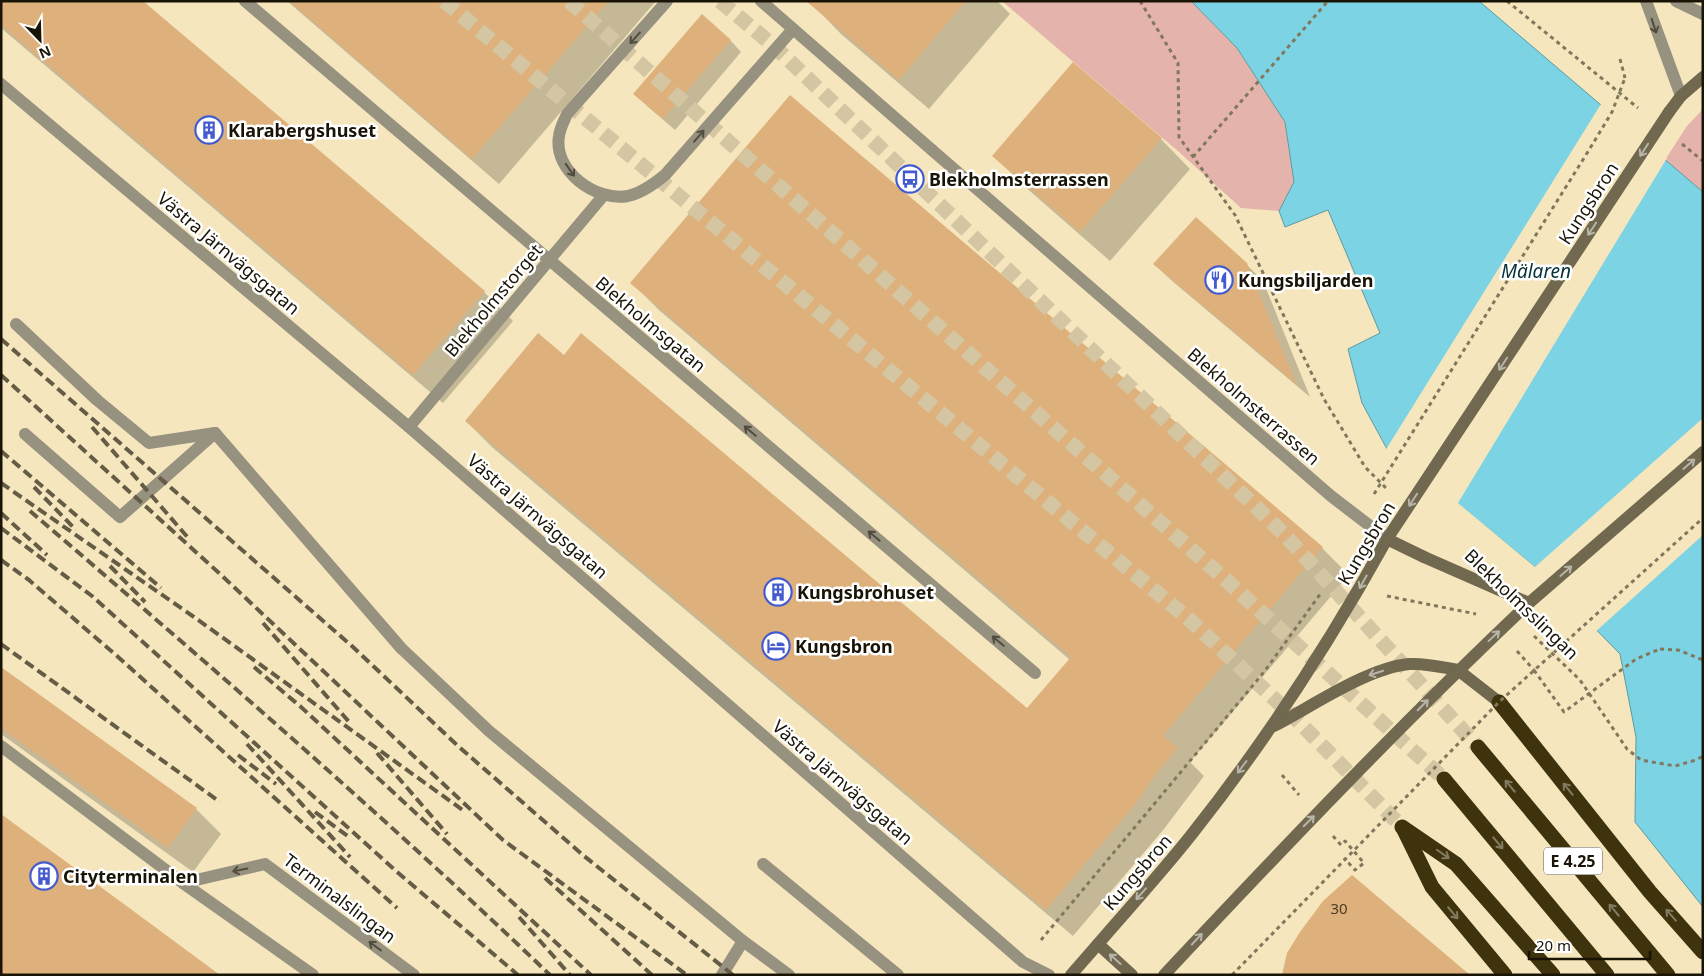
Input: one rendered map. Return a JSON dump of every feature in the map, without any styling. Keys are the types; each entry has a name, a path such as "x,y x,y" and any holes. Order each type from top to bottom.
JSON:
{"highway":[{"path":"1499,702 1644,884 1703,952"},
{"name":"E 4.25","path":"1478,747 1668,975"},
{"name":"E 4.25","path":"1444,779 1607,975"},
{"path":"1505,975 1432,887 1402,826 1456,864 1553,975"}],"main road":[{"name":"Kungsbron","path":"1070,975 1192,834 1271,728 1358,591 1387,539 1669,112 1680,96 1703,78"},
{"path":"1164,975 1269,862 1458,670 1530,603 1703,452"},
{"path":"1387,539 1530,603"},
{"path":"1271,728 1372,674 1408,664 1436,665 1458,670 1499,702"},
{"path":"1098,944 1132,975"}],"street":[{"name":"Blekholmsgatan","path":"245,1 1035,673"},
{"path":"667,1 567,114 558,136 562,158 572,174 586,186 603,196 628,196 648,188 665,175 793,29"},
{"name":"Blekholmsterrassen","path":"761,1 1331,496 1387,539"},
{"path":"1646,1 1680,96"},
{"path":"1676,1 1703,14"},
{"name":"Västra Järnvägsgatan","path":"1,84 409,428 1023,962 1049,975"},
{"name":"Blekholmstorget","path":"409,428 603,196"},
{"path":"16,324 97,400 149,443 215,433"},
{"path":"25,434 120,517 215,433"},
{"path":"215,433 401,648 489,731 743,941 789,975"},
{"path":"1,746 183,883 313,975"},
{"name":"Terminalslingan","path":"183,883 266,864 414,975"},
{"path":"763,864 898,975"},
{"path":"722,975 743,941"}],"path":[{"path":"1140,1 1178,63 1179,137 1235,215 1324,399 1365,467 1392,495"},
{"path":"1193,157 1328,1"},
{"path":"1507,1 1642,111"},
{"name":"Kungsbron","path":"1374,494 1612,112 1625,78 1620,59"},
{"path":"1680,142 1703,161"},
{"path":"1232,975 1344,858 1499,702 1703,518"},
{"name":"Kungsbron","path":"1023,962 1264,672 1324,588"},
{"path":"1423,602 1482,616 1500,631"},
{"name":"Blekholmsslingan","path":"1531,632 1580,680 1627,749 1641,760 1675,766 1703,756"},
{"path":"1534,670 1564,712 1636,660 1660,649 1678,650 1703,660"},
{"path":"1340,845 1345,841 1364,863 1355,870 1344,858"}],"shaded area":[{"path":"1002,1 1191,1 1237,48 1285,122 1294,182 1279,211 1241,208 1179,152"},
{"path":"1703,109 1703,192 1665,160 1687,126"}],"water":[{"name":"Mälaren","path":"1191,1 1479,1 1703,192 1703,907 1635,822 1636,737 1620,654 1535,567 1387,449 1362,403 1348,349 1380,333 1328,210 1285,227 1279,211 1294,182 1285,122 1237,48"}],"pier":[{"path":"1601,104 1667,158 1458,503 1535,567 1703,418 1703,535 1594,633 1533,569 1456,505 1385,451"}],"building":[{"name":"Klarabergshuset","path":"1,1 143,1 485,291 413,375 1,25"},
{"path":"289,1 609,1 472,159"},
{"path":"806,1 966,1 899,80"},
{"path":"702,14 731,40 663,119 633,94"},
{"path":"1073,62 1162,138 1080,232 992,156"},
{"path":"790,95 1323,547 1163,736 1178,748 1158,771 1137,802 1046,910 465,421 538,333 564,355 581,333 1027,708 1071,657 630,283"},
{"path":"1196,217 1247,263 1296,384 1153,264"},
{"path":"1,667 197,808 168,848 1,728"},
{"name":"Cityterminalen","path":"1,814 132,910 220,975 1,975"},
{"path":"1352,875 1470,975 1282,975 1287,953 1300,932 1323,901"}],"tunnel":[{"path":"444,1 1190,620 1299,722 1402,827"},
{"path":"569,1 1227,581 1444,779"},
{"path":"720,1 775,47 1283,533 1478,747"}],"railway":[{"path":"1,339 353,647 458,746 584,856 733,975"},
{"path":"1,375 219,573 503,840 687,975"},
{"path":"92,427 190,540"},
{"path":"1,451 161,588"},
{"path":"1,483 194,617 464,811"},
{"path":"34,487 76,530"},
{"path":"30,511 358,797 550,975"},
{"path":"1,513 47,555"},
{"path":"1,528 92,596 396,871 518,975"},
{"path":"1,560 29,580 117,656 397,908"},
{"path":"110,566 145,602"},
{"path":"263,623 350,723"},
{"path":"1,644 220,802"},
{"path":"254,667 301,707 591,975"},
{"path":"247,744 350,857"},
{"path":"377,753 447,834"},
{"path":"238,755 276,784"},
{"path":"315,812 349,837"},
{"path":"545,878 652,975"},
{"path":"519,917 570,975"}],"place":[{"name":"Klarabergshuset","path":"209,130"},
{"name":"Blekholmsterrassen","path":"910,179"},
{"name":"Kungsbiljarden","path":"1219,280"},
{"name":"Kungsbrohuset","path":"778,592"},
{"name":"Kungsbron","path":"776,646"},
{"name":"Cityterminalen","path":"44,876"}]}
